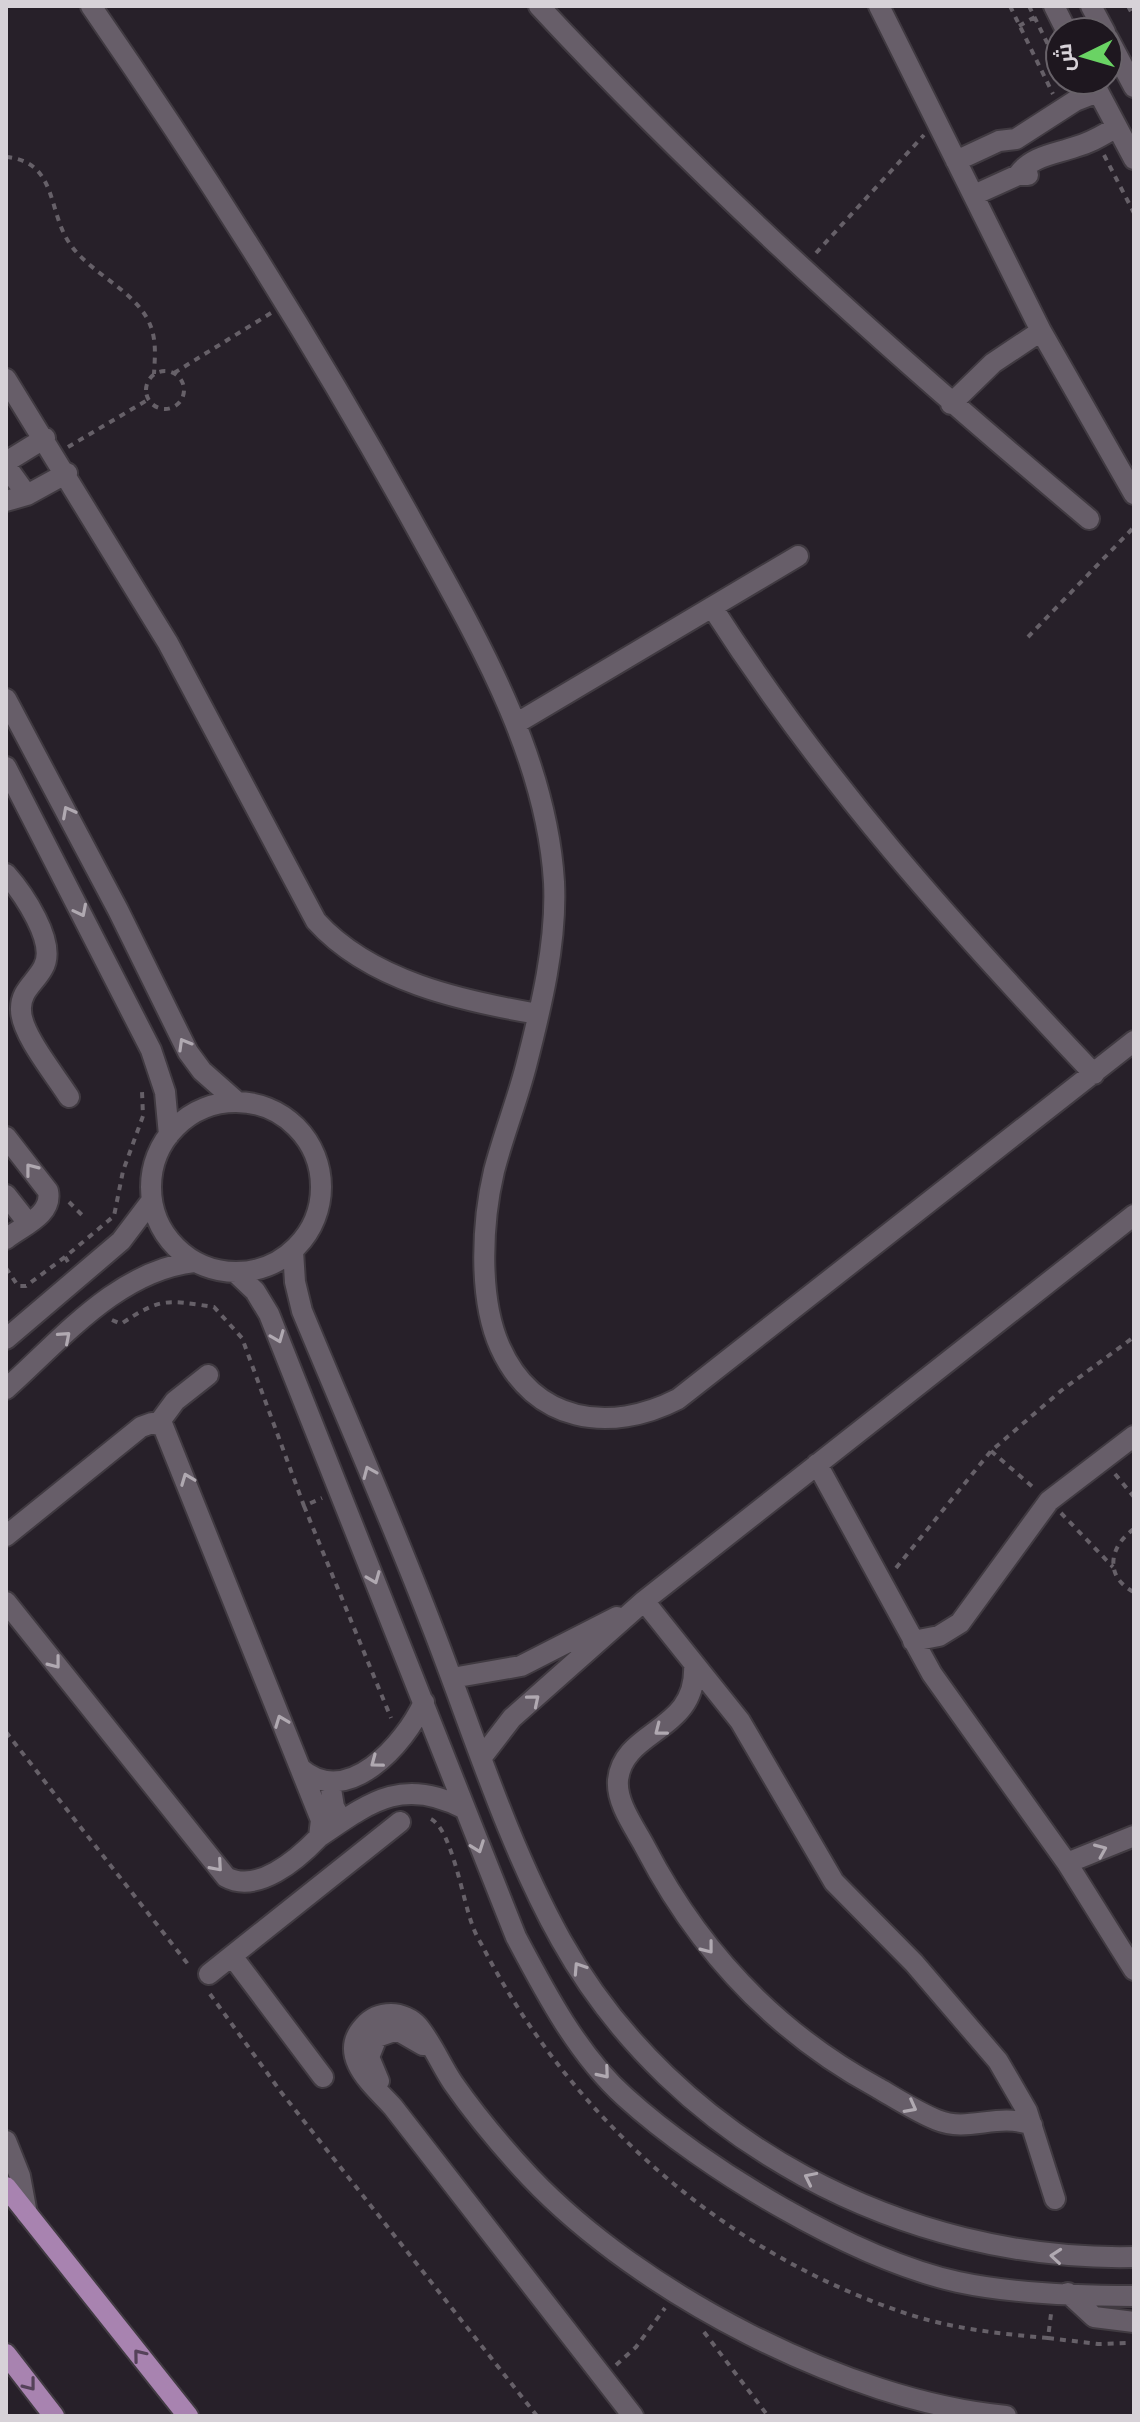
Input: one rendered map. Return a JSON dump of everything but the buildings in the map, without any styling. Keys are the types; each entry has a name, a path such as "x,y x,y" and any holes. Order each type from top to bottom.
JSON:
{"main road":[{"path":"6,2187 188,2416"},
{"path":"6,2354 54,2416"}],"street":[{"path":"91,6 287,304 428,551 517,723 542,811 554,885 553,921 538,1014 525,1069 493,1174 487,1238 489,1301 500,1347 528,1387 568,1413 591,1419 627,1418 678,1399 1134,1041"},
{"path":"539,6 726,198 951,404 1089,519"},
{"path":"879,6 1041,331 1134,494"},
{"path":"1124,68 1134,87"},
{"path":"956,161 999,141 1014,125 1033,116 1056,112 1080,96"},
{"path":"1100,96 1134,159"},
{"path":"974,195 1018,175 1033,174 1047,168 1071,149 1096,140 1117,127"},
{"path":"951,404 993,363 1041,331"},
{"path":"6,379 67,473 168,643 316,921 343,947 392,973 464,998 538,1014"},
{"path":"27,495 6,464 50,446"},
{"path":"6,501 27,495 67,473"},
{"path":"6,516 27,495"},
{"path":"517,723 798,556"},
{"path":"712,607 795,731 879,839 1094,1074"},
{"path":"6,699 82,840 188,1052 210,1079 236,1101 272,1110 288,1120 301,1133 315,1157 321,1184 320,1203 310,1229 293,1251 266,1267 236,1273 194,1262 171,1242 156,1215 152,1200 154,1166 169,1135 192,1114 236,1101"},
{"path":"6,767 151,1050 165,1092 169,1135"},
{"path":"6,874 23,894 48,952 43,968 25,992 21,1016 69,1097"},
{"path":"6,1137 50,1196 46,1210 6,1239"},
{"path":"6,1195 28,1223"},
{"path":"6,1339 121,1241 152,1200"},
{"path":"482,1757 512,1718 644,1601 1134,1215"},
{"path":"293,1251 295,1282 302,1311 545,1910 583,1975 655,2064 715,2118 781,2164 923,2228 1040,2254 1134,2257"},
{"path":"6,1389 100,1306 145,1274 194,1262"},
{"path":"236,1273 255,1291 269,1314 424,1702 500,1904 533,1970 575,2036 625,2097 757,2193 861,2246 960,2282 1134,2296"},
{"path":"6,1536 141,1427 158,1424 175,1401 208,1375"},
{"path":"158,1424 167,1430 322,1824 319,1837"},
{"path":"913,1641 939,1636 960,1623 1039,1511 1134,1436"},
{"path":"817,1464 913,1641 960,1717 1067,1863 1132,1961"},
{"path":"452,1678 487,1675 521,1666 571,1643 644,1601"},
{"path":"644,1601 753,1741 834,1882 923,1972 989,2049 1013,2084 1032,2125 1055,2199"},
{"path":"6,1602 226,1877 242,1883 258,1882 349,1817 376,1801 402,1793 435,1796 465,1809"},
{"path":"694,1665 694,1685 687,1704 675,1719 629,1755 618,1782 621,1800 673,1897 738,1982 776,2019 827,2058 944,2123 968,2124 992,2119 1032,2125"},
{"path":"300,1768 308,1775 330,1783 352,1778 399,1744 424,1702"},
{"path":"330,1783 334,1807 349,1817 374,1845"},
{"path":"202,1976 232,1956 400,1822"},
{"path":"1067,1863 1134,1836"},
{"path":"232,1956 323,2077"},
{"path":"633,2416 357,2064 354,2047 360,2031 372,2019 397,2015 419,2028 432,2052 483,2122 541,2189 614,2254 779,2347 857,2380 928,2401 1006,2416"},
{"path":"992,2119 1013,2084"},
{"path":"6,2141 20,2176 27,2214"},
{"path":"1068,2293 1094,2317 1134,2322"}],"path":[{"path":"1010,6 1056,112"},
{"path":"1029,6 1044,36"},
{"path":"1128,6 1134,17"},
{"path":"1019,26 1035,17"},
{"path":"802,268 936,122"},
{"path":"1096,140 1134,213"},
{"path":"6,157 16,159 41,174 70,245 98,274 142,311 156,343 154,374 146,386 149,399 166,409 179,403 183,383 174,373"},
{"path":"154,374 174,373 287,304"},
{"path":"50,446 149,399"},
{"path":"1028,637 1134,527"},
{"path":"6,1268 18,1286 22,1286 65,1257 114,1216 123,1171 143,1116 141,1084"},
{"path":"65,1257 77,1278"},
{"path":"100,1306 115,1324 121,1324 143,1307 177,1301 214,1307 227,1317 242,1338 304,1506 386,1704 399,1744"},
{"path":"882,1584 991,1451 1062,1390 1134,1337"},
{"path":"1104,1459 1134,1497"},
{"path":"304,1506 339,1490"},
{"path":"1134,1529 1117,1545 1112,1559 1120,1583 1134,1592"},
{"path":"6,1732 202,1976 281,2092 537,2416"},
{"path":"601,2375 636,2347 657,2320 673,2290"},
{"path":"695,2302 699,2322 708,2340 768,2416"},
{"path":"1048,2338 1134,2344"}]}
